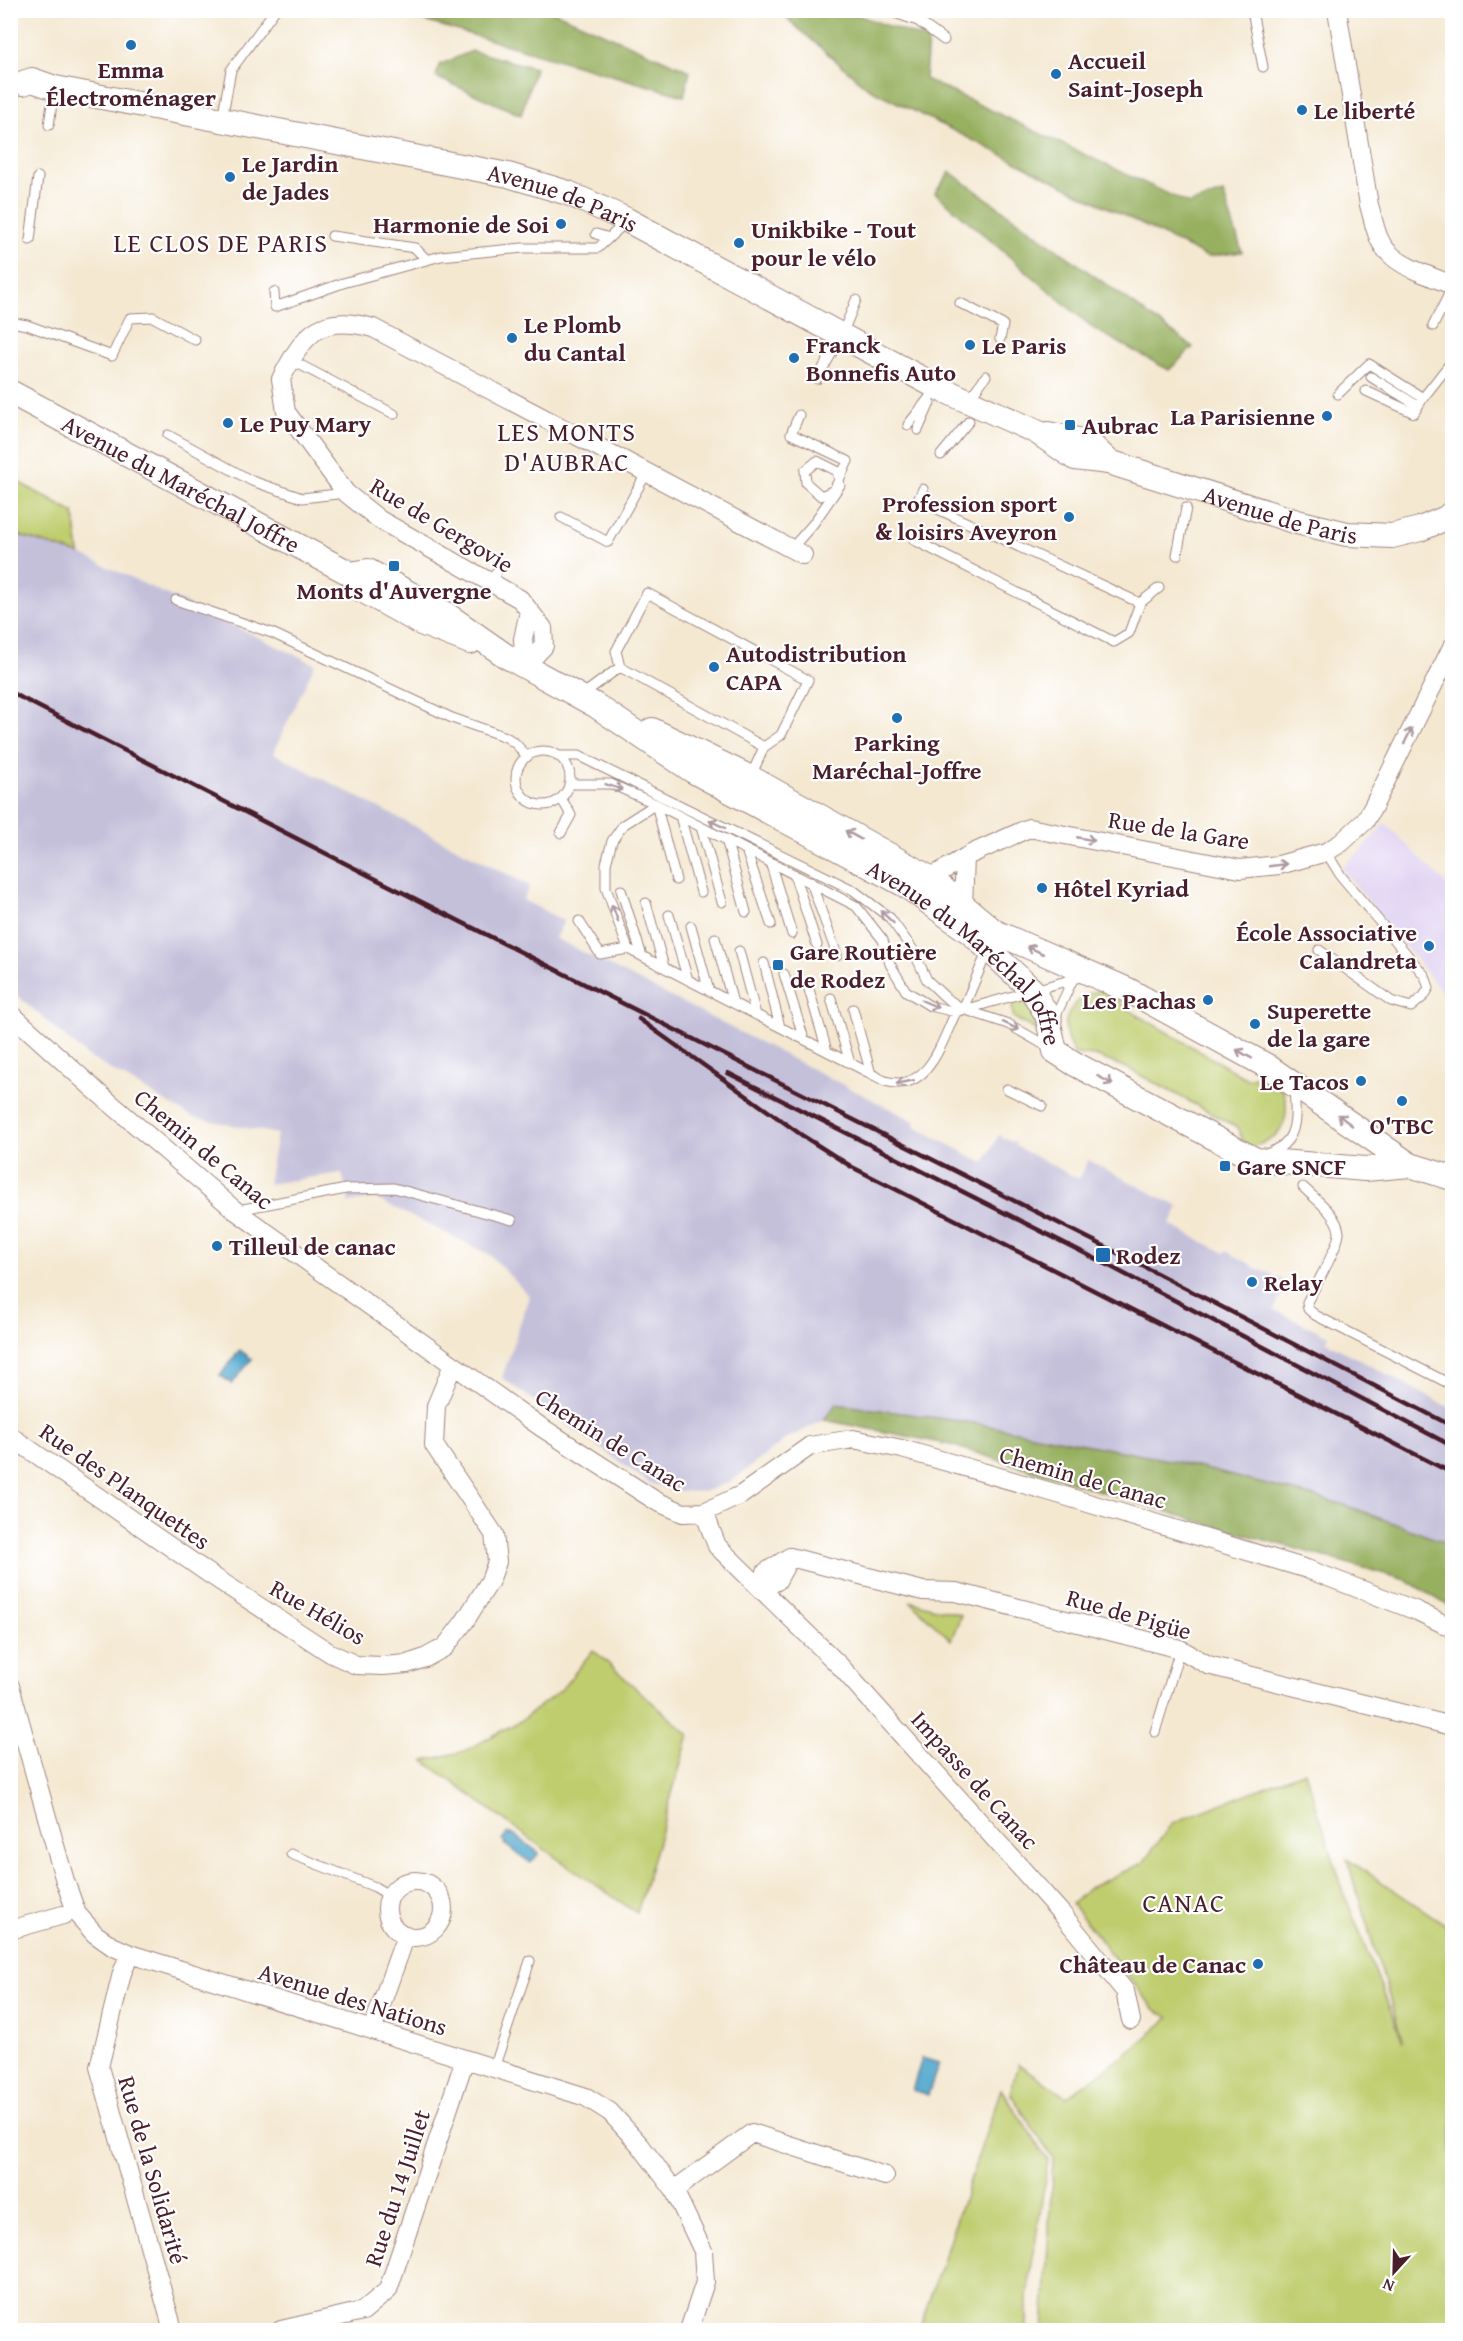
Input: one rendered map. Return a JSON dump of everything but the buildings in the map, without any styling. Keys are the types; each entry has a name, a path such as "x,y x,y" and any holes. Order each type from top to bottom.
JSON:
{"main road":[{"name":"Avenue de Paris","path":"29,84 508,175 568,193 627,220 937,387 968,411 1037,432 1088,442 1109,462 1297,522 1347,534 1392,536 1420,528 1452,513"},
{"name":"Avenue du Maréchal Joffre","path":"10,392 351,574 360,589 421,623 516,661 587,701 693,771 905,885 989,948 1032,990 1047,1015 1055,1050 1075,1064 1256,1160 1365,1169 1410,1164"},
{"name":"Avenue du Maréchal Joffre","path":"587,701 686,745 750,778 930,878 995,932 1080,977 1128,990 1267,1066 1410,1164 1452,1178"}],"street":[{"path":"1337,10 1369,205 1377,234 1388,253 1408,266 1452,286"},
{"name":"Rue de Gergovie","path":"516,661 544,646 543,628 520,599 495,575 380,520 346,494 286,412 281,379 300,344 323,325 361,325 373,328 797,552"},
{"name":"Rue de la Gare","path":"930,878 965,858 1029,828 1240,868 1279,865 1326,852 1341,843 1361,825 1373,807 1450,658"},
{"path":"963,904 965,858"},
{"name":"Chemin de Canac","path":"10,1013 95,1090 236,1211 590,1460 656,1501 683,1513 704,1512 741,1495 810,1446 853,1438 902,1449 1307,1569 1417,1611 1452,1628"},
{"name":"Rue Hélios","path":"211,1575 330,1653 356,1665 407,1664 425,1658 445,1647 465,1621 490,1581 497,1562 494,1534 434,1445 436,1406 453,1365"},
{"name":"Rue des Planquettes","path":"10,1436 211,1575"},
{"path":"704,1512 717,1546 761,1588"},
{"name":"Rue de Pigüe","path":"761,1588 777,1581 790,1557 923,1591 956,1592 1180,1649 1208,1665 1452,1725"},
{"name":"Impasse de Canac","path":"761,1588 840,1666 1057,1908 1125,1991 1131,2020"},
{"name":"Avenue des Nations","path":"10,1686 65,1881 77,1914 94,1934 130,1954 586,2097 610,2112 640,2145 674,2190 703,2251 705,2282 689,2331"},
{"path":"423,1882 432,1887 442,1903 439,1922 425,1935 406,1935 398,1931 387,1915 390,1896 404,1883 423,1882"},
{"path":"10,1930 63,1915"},
{"path":"372,2030 406,1935"},
{"name":"Rue de la Solidarité","path":"130,1954 99,2067 173,2331"},
{"name":"Rue du 14 Juillet","path":"281,2331 363,2311 388,2290 465,2059"},
{"path":"674,2190 752,2133 885,2176"}],"lane":[{"path":"222,120 231,70 275,10"},
{"path":"886,10 918,21 944,40"},
{"path":"1252,11 1263,66"},
{"path":"10,109 29,84 49,125"},
{"path":"30,240 38,177"},
{"path":"274,292 275,307 344,283 458,250 598,248 627,220"},
{"path":"596,234 609,238"},
{"path":"332,236 415,248 427,260"},
{"path":"1433,326 1448,300 1452,286"},
{"path":"817,379 841,337 856,300"},
{"path":"960,303 1003,325 1000,339"},
{"path":"10,322 27,325 112,356 130,318 153,317 195,340"},
{"path":"291,360 393,414"},
{"path":"1366,391 1414,413 1452,361"},
{"path":"1338,394 1369,364 1420,402"},
{"path":"941,455 986,376"},
{"path":"1371,377 1420,402"},
{"path":"908,425 937,387"},
{"path":"918,430 937,387"},
{"path":"797,552 840,484 839,478 837,471 817,460 805,471 806,483 821,496 834,490 838,481 843,471 848,461 790,434 799,415"},
{"path":"168,435 252,481 302,498 346,494"},
{"path":"561,517 608,542 647,472"},
{"path":"923,489 918,500 1140,603"},
{"path":"1177,555 1186,508"},
{"path":"914,540 1114,642 1129,633 1140,603 1159,588"},
{"path":"750,778 764,747 781,735 808,680 647,593 616,651 620,667 764,747"},
{"path":"176,600 272,633 452,718 506,737 516,744 527,757"},
{"path":"587,701 620,667"},
{"path":"557,756 568,768 569,784 561,798 546,805 537,804 522,795 516,779 527,757 542,752 557,756 579,756 853,890 890,918 913,950 927,980 959,1011"},
{"path":"569,784 610,784 656,804 856,906 883,940 890,964 906,991 930,1006 1008,1024 1055,1050 1057,1013 1080,977"},
{"path":"561,798 571,815 561,833"},
{"path":"656,804 676,880"},
{"path":"628,949 606,888 606,864 612,841 623,825 656,804"},
{"path":"680,816 701,892"},
{"path":"701,827 722,902"},
{"path":"726,839 746,912"},
{"path":"746,850 771,924"},
{"path":"1319,950 1391,1001 1411,1007 1424,996 1429,988 1425,976 1341,876 1326,852"},
{"path":"770,862 792,934"},
{"path":"794,874 817,945"},
{"path":"811,882 837,955"},
{"path":"621,890 642,956"},
{"path":"646,903 664,967"},
{"path":"669,915 688,980"},
{"path":"579,921 600,954 628,949 871,1074 897,1084 918,1079 932,1060 959,1011 989,948"},
{"path":"691,926 709,991"},
{"path":"715,938 733,1003"},
{"path":"739,951 756,1015"},
{"path":"764,963 780,1027"},
{"path":"784,974 804,1039"},
{"path":"959,1011 1080,977"},
{"path":"808,986 827,1051"},
{"path":"831,998 850,1063"},
{"path":"853,1009 871,1074"},
{"path":"1256,1160 1286,1143 1293,1131 1294,1084"},
{"path":"1006,1089 1042,1106"},
{"path":"1303,1187 1330,1213 1339,1232 1336,1244 1307,1302 1308,1309 1315,1315 1452,1385"},
{"path":"236,1211 346,1189 394,1188 512,1220"},
{"path":"1155,1732 1180,1649"},
{"path":"291,1854 375,1887 390,1896"},
{"path":"494,2068 530,1961"}],"shaded area":[{"path":"11,478 74,513 80,554 315,664 273,753 530,886 523,900 564,921 555,938 916,1122 914,1126 984,1163 999,1135 1016,1143 1015,1146 1079,1179 1088,1160 1179,1207 1170,1225 1288,1283 1274,1310 1329,1336 1326,1342 1452,1409 1452,1545 1342,1504 1173,1461 974,1423 836,1404 824,1420 786,1439 732,1481 703,1492 677,1491 649,1483 502,1378 529,1296 490,1255 374,1198 349,1203 342,1173 268,1184 277,1134 192,1117 87,1056 11,990"},
{"name":"École Associative Calandreta","path":"1385,823 1452,890 1452,1004 1341,867 1361,851"}],"green space":[{"path":"417,11 552,11 690,71 684,96 417,19"},
{"path":"781,11 846,11 928,40 925,79 1189,204 1223,193 1242,252 1207,257 868,88"},
{"path":"472,51 535,68 521,115 436,77 439,65"},
{"path":"950,172 1193,347 1169,370 1094,329 935,193"},
{"path":"11,478 74,513 79,554 11,533"},
{"path":"1103,989 1119,993 1122,1006 1247,1079 1263,1075 1276,1084 1283,1092 1286,1105 1283,1124 1276,1135 1250,1147 1244,1143 1237,1127 1127,1068 1095,1056 1075,1054 1066,1032 1069,1013 1082,999"},
{"path":"1024,998 1044,1035 1013,1017 1012,1002"},
{"path":"836,1404 974,1423 1173,1461 1342,1504 1452,1545 1452,1608 1406,1580 1191,1519 947,1444 824,1420"},
{"path":"910,1601 961,1615 951,1640"},
{"path":"593,1650 689,1735 637,1913 555,1857 424,1761 465,1751 520,1721 561,1690"},
{"path":"1305,1771 1345,1896 1403,2042 1347,1859 1452,1929 1452,2330 1043,2330 1053,2159 1010,2093 1018,2064 1067,2097 1125,2055 1169,2018 1153,2008 1072,1904 1089,1888 1143,1863 1172,1823"},
{"path":"1001,2089 1048,2160 1027,2297 1027,2330 919,2330"}],"water":[{"path":"240,1350 252,1359 232,1384 220,1375"},
{"path":"508,1833 511,1835 512,1833 539,1853 531,1863 504,1844 503,1840"},
{"path":"922,2058 939,2063 928,2095 912,2090"}],"railway":[{"path":"10,692 1102,1245 1452,1426"},
{"path":"639,1019 803,1136 852,1167 1452,1473"},
{"path":"728,1073 1096,1259 1452,1446"}],"place":[{"name":"Emma Électroménager","path":"131,45"},
{"name":"Accueil Saint-Joseph","path":"1056,74"},
{"name":"Le liberté","path":"1302,110"},
{"name":"Le Jardin de Jades","path":"230,177"},
{"name":"Harmonie de Soi","path":"561,224"},
{"name":"Unikbike - Tout pour le vélo","path":"739,243"},
{"name":"Le Plomb du Cantal","path":"512,338"},
{"name":"Le Paris","path":"970,345"},
{"name":"Franck Bonnefis Auto","path":"794,358"},
{"name":"La Parisienne","path":"1327,416"},
{"name":"Le Puy Mary","path":"228,423"},
{"name":"Aubrac","path":"1070,425"},
{"name":"Profession sport & loisirs Aveyron","path":"1069,517"},
{"name":"Monts d'Auvergne","path":"394,566"},
{"name":"Autodistribution CAPA","path":"714,667"},
{"name":"Parking Maréchal-Joffre","path":"897,718"},
{"name":"Hôtel Kyriad","path":"1042,888"},
{"name":"École Associative Calandreta","path":"1429,946"},
{"name":"Gare Routière de Rodez","path":"778,965"},
{"name":"Les Pachas","path":"1208,1000"},
{"name":"Superette de la gare","path":"1255,1024"},
{"name":"Le Tacos","path":"1361,1081"},
{"name":"O'TBC","path":"1402,1101"},
{"name":"Gare SNCF","path":"1225,1166"},
{"name":"Tilleul de canac","path":"217,1246"},
{"name":"Rodez","path":"1103,1255"},
{"name":"Relay","path":"1252,1282"},
{"name":"Château de Canac","path":"1258,1964"}],"district":[{"name":"LE CLOS DE PARIS","path":"221,242"},
{"name":"LES MONTS D'AUBRAC","path":"567,446"},
{"name":"CANAC","path":"1184,1902"}]}
